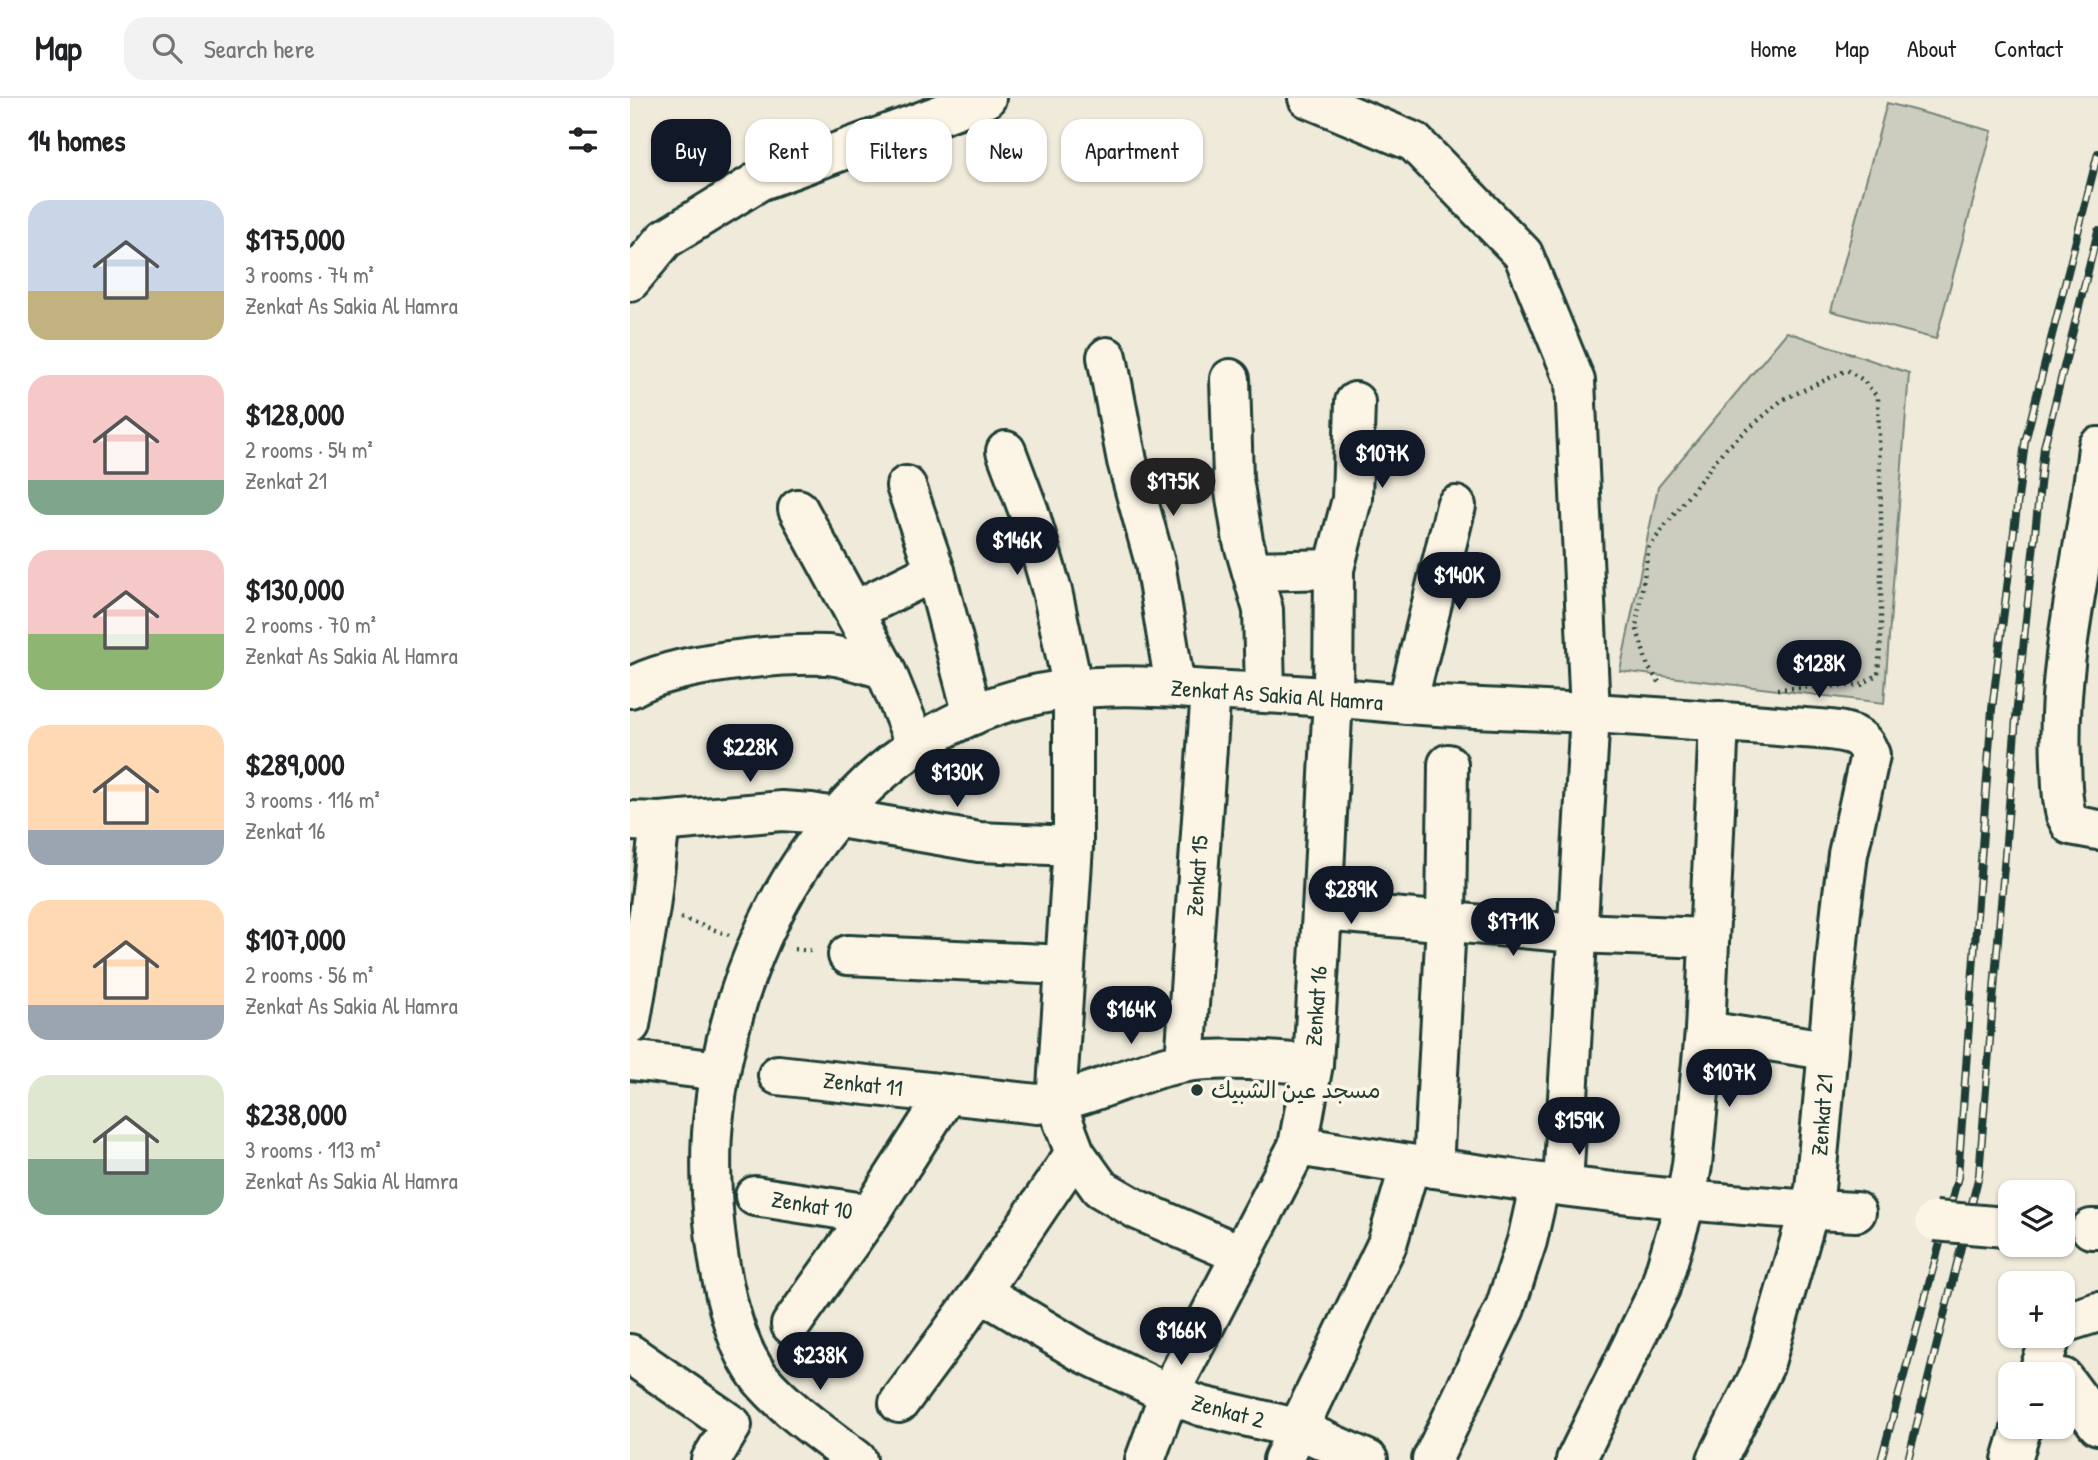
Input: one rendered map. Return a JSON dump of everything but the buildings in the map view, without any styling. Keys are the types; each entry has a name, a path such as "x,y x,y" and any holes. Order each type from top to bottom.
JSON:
{"street":[{"path":"630,281 665,239 760,181 904,112 986,98"},
{"path":"1308,98 1414,142 1523,254 1575,381 1590,713 1577,933 1551,1184 1527,1241 1505,1308 1432,1460"},
{"name":"Zenkat 15","path":"1107,357 1126,461 1193,689 1185,1062"},
{"path":"1230,379 1233,480 1263,610 1265,692"},
{"name":"Zenkat 16","path":"1144,1460 1169,1394 1298,1146 1313,1064 1333,697 1334,569 1352,499 1355,402"},
{"path":"2098,447 2070,624 2060,699 2059,733 2066,815 2071,824 2098,830"},
{"path":"1006,451 1029,512 1052,591 1073,689 1073,846 1056,1102 1075,1153 1094,1180 1117,1200 1242,1255"},
{"path":"906,486 935,571 973,715"},
{"path":"1407,704 1456,506"},
{"path":"798,509 886,669 916,745"},
{"path":"1252,571 1334,569"},
{"path":"854,611 935,571"},
{"path":"630,688 672,673 741,660 829,655 886,669"},
{"name":"Zenkat As Sakia Al Hamra","path":"857,1460 770,1388 757,1374 739,1337 726,1288 711,1204 712,1130 720,1071 757,944 791,877 838,817 890,765 916,745 973,715 1017,700 1073,689 1193,689 1719,721 1846,733 1859,738 1870,755"},
{"path":"1576,1460 1660,1288 1686,1200 1697,1130 1705,1031 1707,938 1719,721"},
{"name":"Zenkat 21","path":"1717,1460 1759,1377 1809,1210 1820,1156 1826,1050 1848,854 1870,755"},
{"path":"1290,1444 1422,1166 1446,923 1448,764"},
{"path":"630,1026 650,907 645,822 782,811 838,817 979,842 1073,846"},
{"path":"1322,911 1577,933 1707,938"},
{"path":"849,955 1065,965"},
{"path":"1705,1031 1826,1050"},
{"path":"630,1060 720,1071"},
{"name":"Zenkat 11","path":"778,1075 1038,1104 1056,1102 1185,1062 1313,1064"},
{"path":"790,1325 870,1214 947,1094"},
{"path":"1298,1146 1551,1184 1686,1200 1856,1212"},
{"path":"899,1403 981,1293 1075,1153"},
{"name":"Zenkat 10","path":"755,1196 870,1214"},
{"path":"1935,1221 1998,1226"},
{"name":"Zenkat 2","path":"981,1293 1080,1351 1169,1394 1290,1444 1368,1460"},
{"path":"2098,1312 2054,1356 2098,1425"},
{"path":"630,1354 732,1425 711,1460"},
{"path":"2012,1460 2018,1439"}],"path":[{"path":"1660,684 1648,667 1636,625 1649,547 1723,451 1782,400 1847,370 1863,380 1878,398 1881,513 1881,635 1878,674 1861,685 1766,690"},
{"path":"650,907 757,944 849,955"}],"shaded area":[{"path":"1887,103 1992,131 1936,339 1831,311"},
{"path":"1787,332 1909,373 1884,703 1620,671 1658,487"}],"railway":[{"path":"1881,1460 1958,1177 1992,709 2025,442 2098,153"},
{"path":"1908,1460 1979,1175 2017,706 2044,447 2098,231"}],"place":[{"name":"مسجد عين الشبيك","path":"1197,1090"}]}
